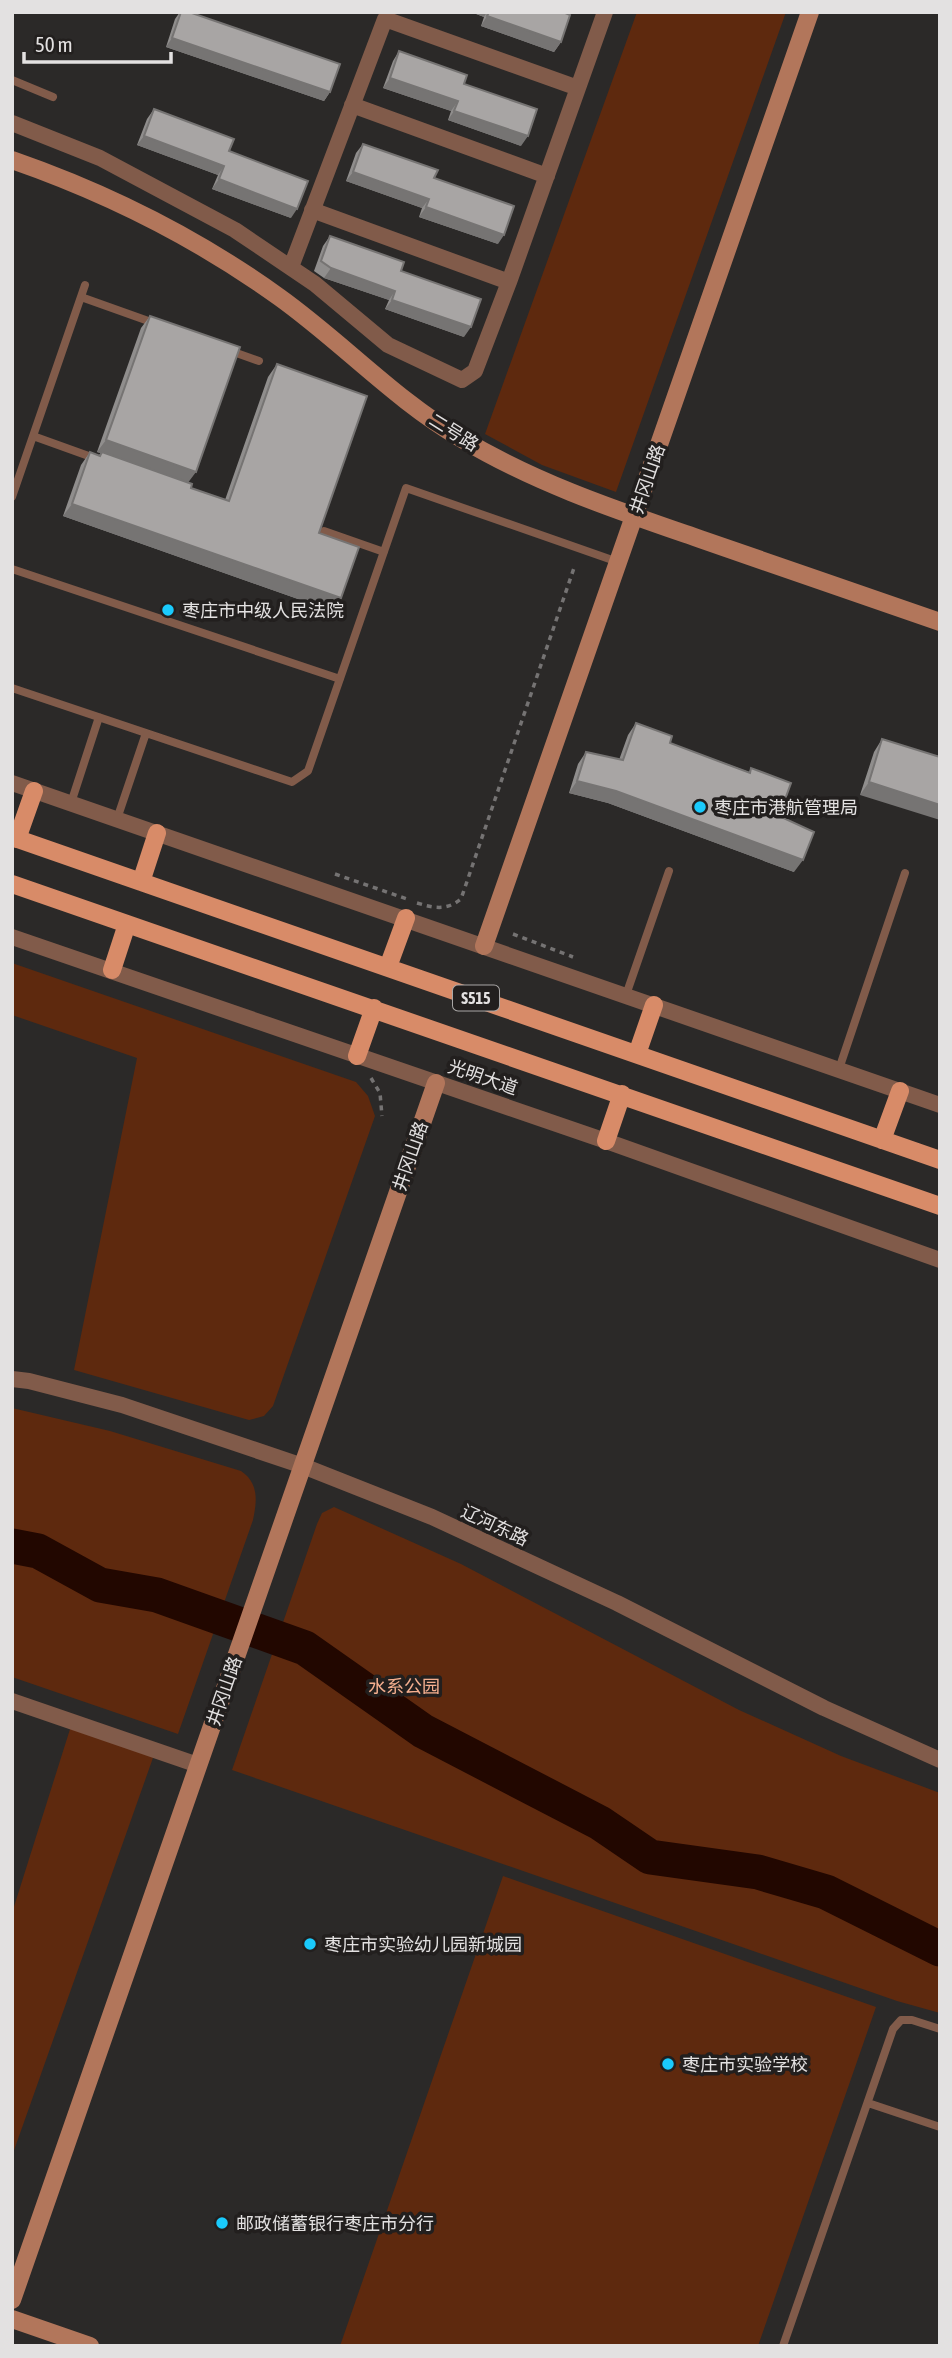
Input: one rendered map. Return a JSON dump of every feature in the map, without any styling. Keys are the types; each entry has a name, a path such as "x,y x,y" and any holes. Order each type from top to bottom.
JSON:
{"main road":[{"path":"15,838 34,791"},
{"path":"141,882 157,833"},
{"name":"S515","path":"15,838 940,1160"},
{"name":"光明大道","path":"12,884 940,1206"},
{"path":"388,967 406,918"},
{"path":"112,971 127,924"},
{"path":"637,1054 654,1005"},
{"path":"357,1056 374,1008"},
{"path":"882,1140 900,1091"},
{"path":"606,1141 622,1094"}],"street":[{"path":"12,123 100,158 235,230 315,284 388,345 462,380 475,371 605,12"},
{"name":"井冈山路","path":"484,946 810,12"},
{"path":"290,267 385,19 578,88"},
{"path":"352,105 547,176"},
{"name":"二号路","path":"12,160 66,179 136,210 206,249 279,297 340,344 403,399 461,439 538,480 940,622"},
{"path":"312,210 509,282"},
{"path":"12,783 940,1105"},
{"name":"光明大道","path":"12,937 940,1259"},
{"name":"井冈山路","path":"12,2300 436,1083"},
{"name":"辽河东路","path":"12,1379 122,1405 303,1466 445,1523 617,1603 824,1707 940,1760"},
{"path":"12,1701 198,1765"},
{"path":"12,2319 90,2346"}],"lane":[{"path":"12,80 53,97"},
{"path":"12,497 85,285"},
{"path":"80,297 157,324"},
{"path":"221,347 259,361"},
{"path":"33,436 108,463"},
{"path":"12,688 292,782 308,771 406,488 618,562"},
{"path":"324,531 384,552"},
{"path":"12,569 340,679"},
{"path":"71,803 99,717"},
{"path":"117,819 146,733"},
{"path":"626,995 669,871"},
{"path":"839,1069 905,873"},
{"path":"783,2346 893,2029 901,2020 912,2020 940,2029"},
{"path":"868,2103 940,2127"}],"path":[{"path":"438,910 461,899 574,568"},
{"path":"370,1076 380,1093 382,1116"}],"green space":[{"path":"637,12 786,12 616,492 542,465 485,434"},
{"path":"12,963 356,1082 368,1096 375,1116 273,1406 264,1416 249,1420 74,1370 137,1058 12,1015"},
{"path":"12,1408 110,1431 241,1471 251,1481 256,1499 253,1520 178,1734 12,1677"},
{"name":"水系公园","path":"334,1507 461,1564 739,1710 841,1756 940,1793 940,2013 897,2001 232,1770 317,1524 322,1513"},
{"path":"71,1726 154,1755 12,2156 12,1913"},
{"name":"枣庄市实验学校","path":"503,1876 876,2007 758,2346 340,2346"}],"building":[{"path":"181,12 189,12 340,64 330,92 172,38"},
{"path":"489,12 563,12 570,15 561,42 487,16"},
{"path":"399,51 467,75 464,84 537,109 528,136 454,111 458,101 390,78"},
{"path":"154,109 234,139 229,151 308,181 297,209 219,179 224,166 144,136"},
{"path":"363,144 438,170 434,178 514,206 504,235 426,207 429,199 353,172"},
{"path":"330,236 404,262 401,271 481,299 471,327 392,300 395,291 331,268 321,261"},
{"path":"150,316 240,347 196,472 106,440"},
{"path":"277,364 367,396 319,533 359,547 341,598 72,504 90,452 100,456 102,452 192,484 191,488 229,501"},
{"path":"636,723 672,736 670,743 750,773 751,768 791,783 779,816 814,832 803,860 616,791 577,781 586,752 623,760"},
{"path":"882,739 940,757 940,805 869,782"}],"waterway":[{"path":"12,1546 38,1551 100,1585 157,1595 305,1648 423,1731 600,1823 650,1857 758,1872 826,1892 940,1949"}],"place":[{"name":"枣庄市中级人民法院","path":"168,610"},
{"name":"枣庄市港航管理局","path":"700,807"},
{"name":"枣庄市实验幼儿园新城园","path":"310,1944"},
{"name":"枣庄市实验学校","path":"668,2064"},
{"name":"邮政储蓄银行枣庄市分行","path":"222,2223"}]}
